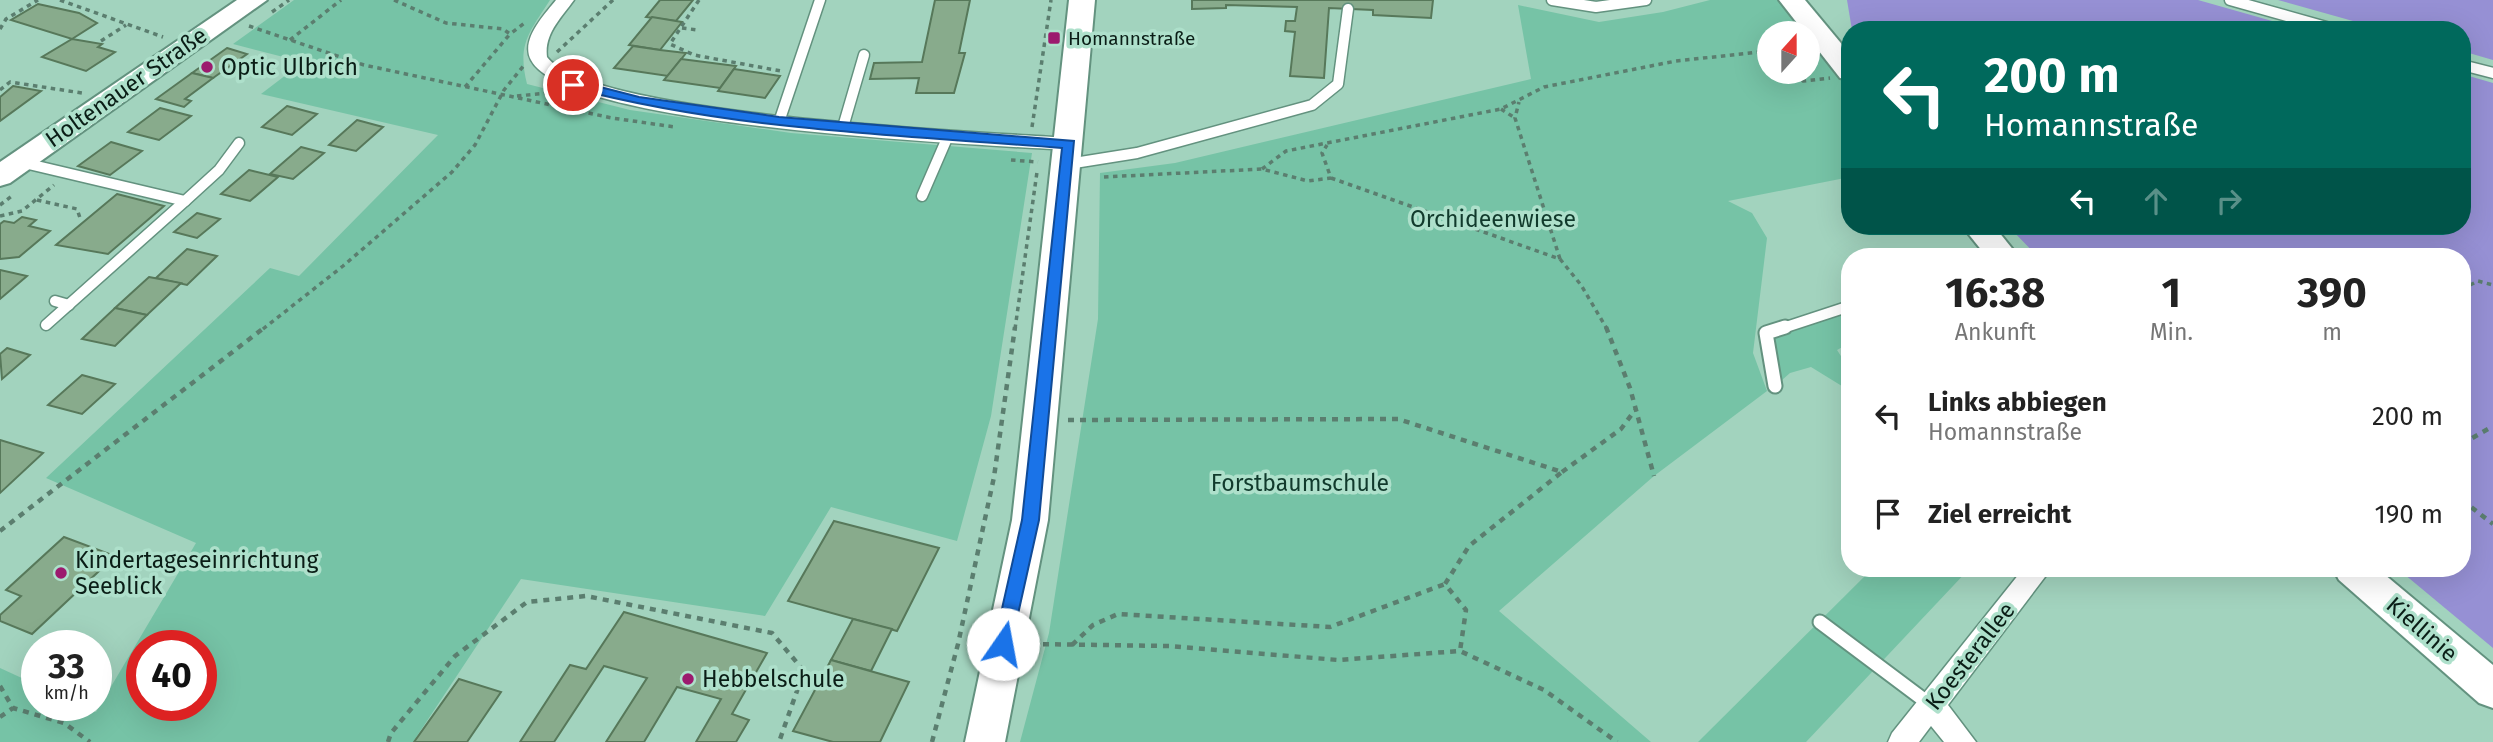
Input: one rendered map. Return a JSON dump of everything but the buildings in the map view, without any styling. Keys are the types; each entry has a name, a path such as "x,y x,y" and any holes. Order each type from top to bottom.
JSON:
{"street":[{"name":"Holtenauer Straße","path":"10,169 110,97 254,0"},
{"path":"565,0 546,25 540,58 573,85 639,102 779,122 1030,142 1055,166"},
{"path":"985,742 1030,520 1055,166 1082,0"},
{"path":"1792,0 1841,67"},
{"name":"Koesterallee","path":"1902,742 2032,577"},
{"name":"Kiellinie","path":"2361,577 2493,690"},
{"path":"1932,706 1962,742"}],"lane":[{"path":"779,122 820,0"},
{"path":"1552,0 1596,7 1646,0"},
{"path":"2230,0 2305,21"},
{"path":"1055,166 1137,153 1312,105 1338,84 1348,9"},
{"path":"843,127 864,55"},
{"path":"2471,67 2493,73"},
{"path":"922,196 948,136"},
{"path":"46,325 219,170 239,143"},
{"path":"10,169 185,201"},
{"path":"55,301 69,304"},
{"path":"1775,386 1766,333 1841,309"},
{"path":"1820,622 1932,706"}],"path":[{"path":"0,29 6,19 38,0"},
{"path":"60,0 146,32"},
{"path":"290,40 341,0"},
{"path":"394,0 446,23 503,29 510,34"},
{"path":"0,531 203,376 383,232 475,148 489,125 500,94 510,79 613,0"},
{"path":"1051,0 1030,142 1055,166 1262,169 1308,181 1331,178 1560,259"},
{"path":"700,2 670,44 679,49 737,61 747,66 796,73"},
{"path":"465,87 510,34 535,15"},
{"path":"224,19 364,65 510,96 593,89"},
{"path":"101,41 127,24"},
{"path":"681,28 698,30"},
{"path":"1262,169 1286,151 1306,145 1328,144 1407,125 1501,109 1519,101 1529,92 1557,84 1676,61 1757,52"},
{"path":"1820,78 1841,75"},
{"path":"0,90 10,82 110,97"},
{"path":"1519,101 1515,118 1560,259 1605,321 1627,368 1654,476"},
{"path":"1501,109 1515,118"},
{"path":"1328,144 1322,153 1331,178"},
{"path":"932,742 958,643 994,477 1055,166"},
{"path":"0,216 22,211 36,200 77,209 80,218"},
{"path":"2471,284 2478,281 2493,285"},
{"path":"1071,645 1093,625 1118,614 1330,627 1445,584 1469,546 1621,429 1636,409"},
{"path":"1039,420 1398,419 1562,472"},
{"path":"2471,439 2493,426"},
{"path":"2471,507 2493,524"},
{"path":"1445,584 1466,610 1460,651"},
{"path":"388,742 391,733 455,656 502,618 527,602 586,596 772,633 804,671 779,742"},
{"path":"1037,645 1170,646 1338,660 1460,651 1544,690 1617,742"},
{"path":"0,686 13,708"},
{"path":"0,717 13,708 50,716 73,726 90,742"}],"green space":[{"path":"294,0 550,0 531,31 524,49 527,84 630,110 791,133 1032,153 991,416 957,541 831,507 765,616 521,579 413,742 0,742 0,668 21,678 21,721 112,721 112,685 126,661 126,721 217,721 217,630 145,630 196,543 46,478 270,268 299,276 438,135 261,94 303,62 233,44"},
{"path":"1710,0 1782,0 1800,21 1757,21 1757,84 1820,84 1820,45 1841,70 1841,179 1728,201 1752,213 1767,238 1753,353 1767,391 1654,476 1499,611 1651,742 1020,742 1049,633 1098,319 1100,173 1175,163 1531,79 1518,5 1599,22 1663,12"},
{"path":"1841,309 1841,348 1837,350 1841,356 1841,385 1811,367 1790,373 1775,386 1766,333"},
{"path":"1864,577 1961,577 1806,742 1698,742"}],"shaded area":[{"path":"1847,0 2198,0 2272,21 1850,21"},
{"path":"2278,0 2493,0 2493,60 2471,54 2471,21 2353,21"},
{"path":"2471,77 2493,83 2493,648 2408,577 2471,577 2471,248 2029,248 2017,235 2471,235"}],"place":[{"name":"Homannstraße","path":"1054,38"},
{"name":"Optic Ulbrich","path":"207,67"},
{"name":"Kindertageseinrichtung Seeblick","path":"61,573"},
{"name":"Hebbelschule","path":"688,679"}],"route":[{"path":"573,85 639,102 779,122 1069,144 1030,520 1003,644"}],"park label":[{"name":"Orchideenwiese","path":"1493,219"},
{"name":"Forstbaumschule","path":"1300,483"}]}
